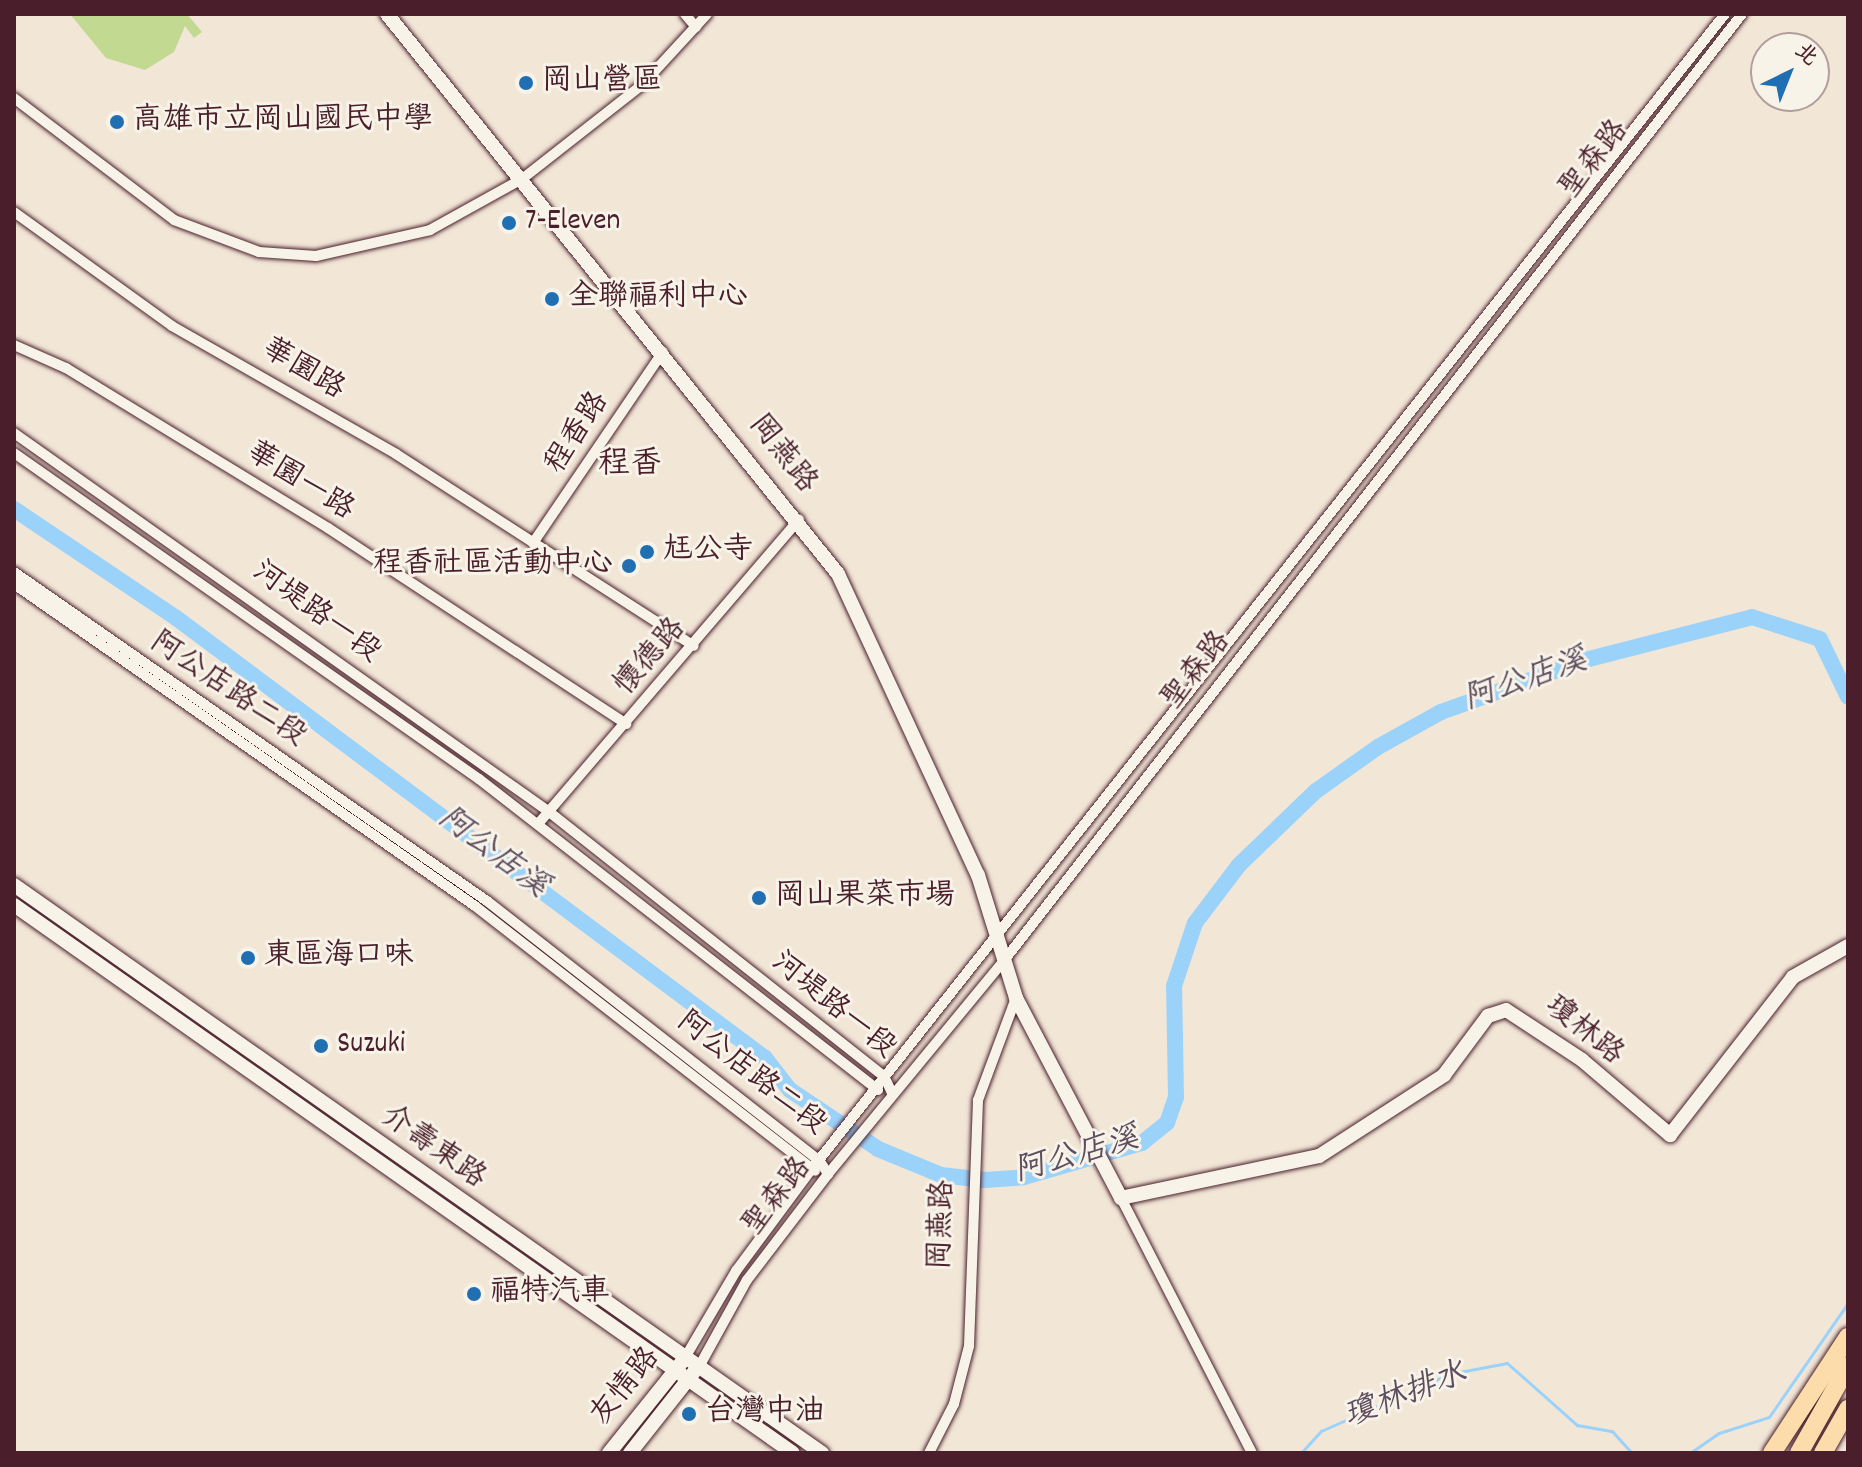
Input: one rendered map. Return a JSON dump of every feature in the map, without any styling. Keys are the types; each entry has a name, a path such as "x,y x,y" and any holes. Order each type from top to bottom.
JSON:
{"highway":[{"path":"1772,1453 1848,1337"},
{"path":"1799,1453 1848,1366"},
{"path":"1823,1453 1848,1409"},
{"path":"1831,1453 1848,1419"}],"street":[{"name":"岡燕路","path":"387,14 664,350 799,520 868,633 978,875 1016,998 1121,1198"},
{"path":"685,14 696,27"},
{"path":"14,98 174,220 271,254 373,248 430,230 522,179 642,85 707,14"},
{"name":"聖森路","path":"686,1356 736,1271 811,1170 996,932 1725,14"},
{"name":"聖森路","path":"700,1365 747,1280 828,1174 1006,958 1742,14"},
{"name":"華園路","path":"14,212 172,326 571,566 694,646"},
{"name":"華園一路","path":"14,345 66,368 118,399 626,724"},
{"name":"程香路","path":"533,543 664,350"},
{"name":"河堤路一段","path":"14,433 548,811 884,1076 892,1093 871,1093 538,824 14,453"},
{"name":"懷德路","path":"538,824 694,646 799,520"},
{"name":"阿公店路二段","path":"14,572 487,901 823,1155 828,1174 811,1170 475,906 14,584"},
{"name":"介壽東路","path":"14,885 822,1453"},
{"name":"介壽東路","path":"14,905 793,1453"},
{"name":"瓊林路","path":"1121,1198 1319,1156 1444,1075 1488,1016 1506,1010 1582,1060 1670,1135 1793,977 1848,946"},
{"name":"岡燕路","path":"929,1453 954,1404 969,1346 970,1203 978,1100 1016,998"},
{"path":"1121,1198 1252,1453"},
{"name":"友情路","path":"630,1453 683,1374 686,1356"},
{"name":"友情路","path":"609,1453 683,1374 700,1365"}],"green space":[{"path":"70,14 187,14 202,32 194,38 185,26 174,52 145,70 106,58"}],"waterway":[{"name":"阿公店溪","path":"14,509 175,617 765,1058 790,1090 878,1149 941,1175 985,1180 1024,1177 1142,1143 1167,1123 1176,1097 1174,986 1195,923 1239,865 1316,791 1378,747 1441,712 1589,659 1752,617 1820,639 1848,697"},
{"path":"1690,1453 1719,1433 1769,1417 1848,1303"},
{"name":"瓊林排水","path":"1301,1453 1321,1431 1449,1374 1507,1363 1577,1425 1612,1431 1632,1453"}],"place":[{"name":"岡山營區","path":"526,83"},
{"name":"高雄市立岡山國民中學","path":"117,122"},
{"name":"7-Eleven","path":"509,223"},
{"name":"全聯福利中心","path":"552,299"},
{"name":"尪公寺","path":"647,552"},
{"name":"程香社區活動中心","path":"629,566"},
{"name":"岡山果菜市場","path":"759,898"},
{"name":"東區海口味","path":"248,958"},
{"name":"Suzuki","path":"321,1046"},
{"name":"福特汽車","path":"474,1294"},
{"name":"台灣中油","path":"689,1414"}],"district":[{"name":"程香","path":"630,466"}]}
